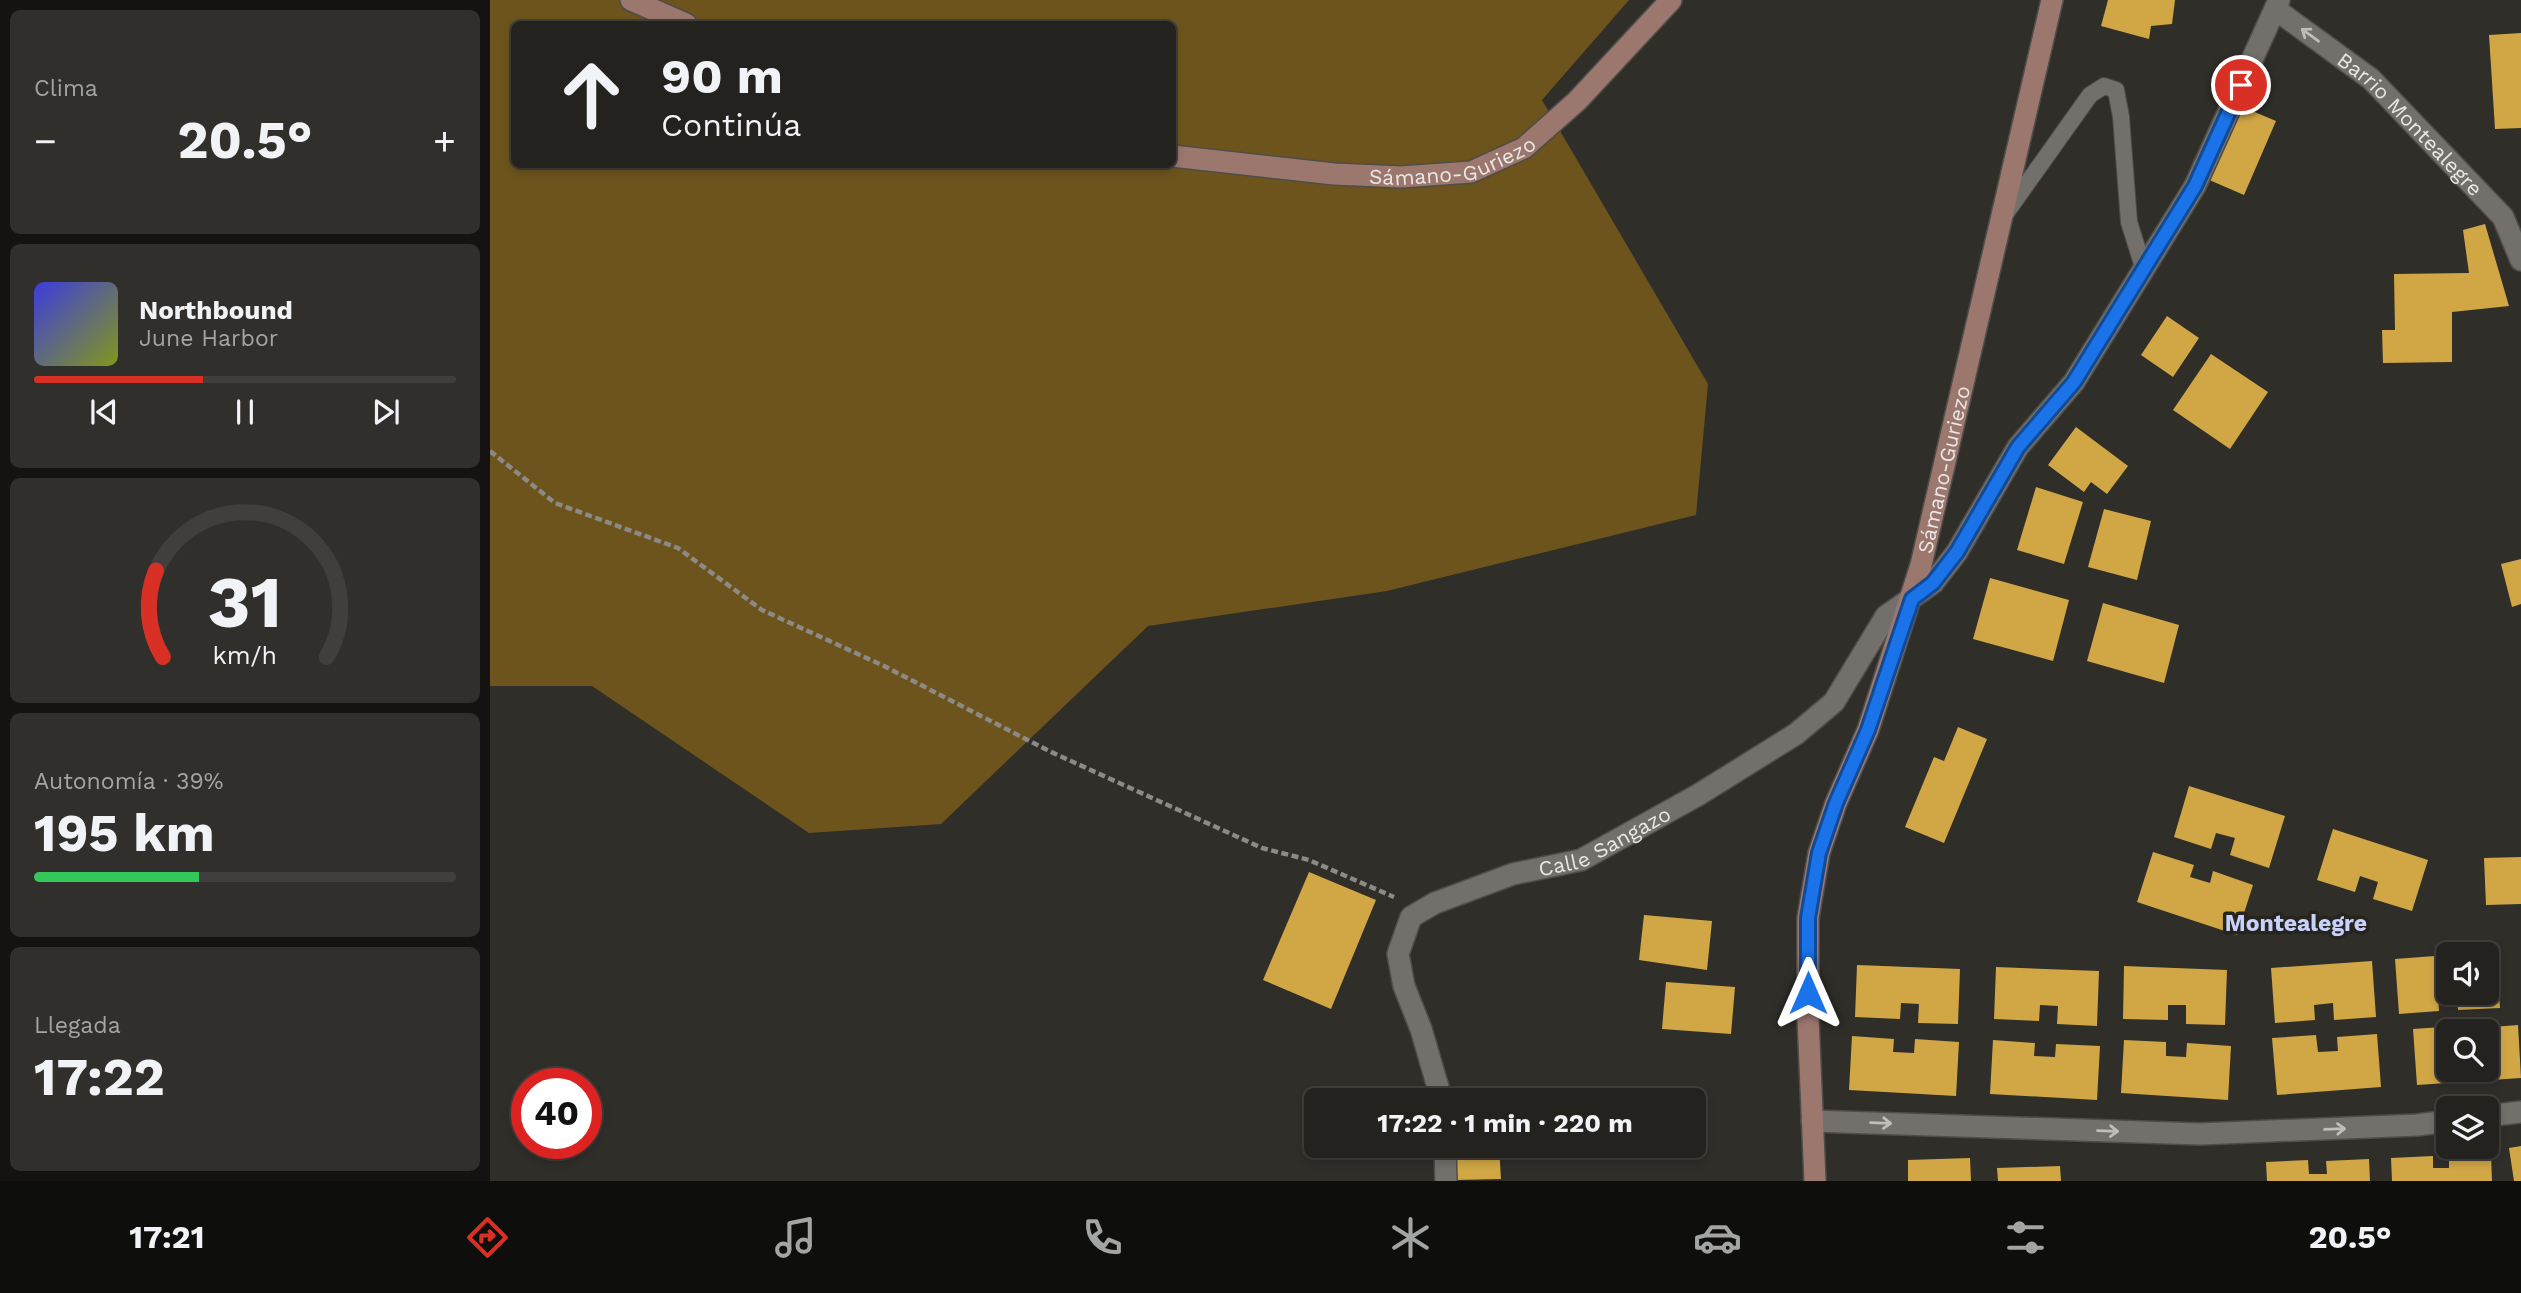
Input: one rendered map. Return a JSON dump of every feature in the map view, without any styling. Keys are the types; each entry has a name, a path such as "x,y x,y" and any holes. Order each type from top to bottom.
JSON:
{"street":[{"path":"631,0 679,21"},
{"name":"Sámano-Guriezo","path":"1176,156 1334,174 1401,177 1471,172 1524,148 1577,101 1671,0"},
{"name":"Sámano-Guriezo","path":"1815,1181 1808,1018 1808,918 1819,853 1836,803 1868,730 1922,565 1998,223 2052,0"},
{"name":"Barrio Montealegre","path":"2277,5 2371,79 2503,217 2521,260"},
{"name":"Calle Sangazo","path":"1438,1088 1421,1029 1404,986 1398,954 1411,916 1435,903 1513,874 1581,860 1698,795 1796,734 1834,702 1886,615 1933,583 1957,552 2018,447 2074,382 2195,186 2277,5"},
{"path":"2499,1114 2521,1111"},
{"path":"1812,1121 2200,1135 2436,1123"},
{"path":"1445,1158 1446,1181"}],"lane":[{"path":"1998,223 2090,95 2104,86 2116,90 2121,117 2129,222 2144,270"}],"path":[{"path":"490,451 555,503 678,548 762,610 884,666 1049,751 1262,848 1309,860 1423,910"}],"shaded area":[{"path":"490,0 1629,0 1542,100 1708,384 1696,515 1387,591 1148,626 941,824 809,833 592,686 490,686"}],"building":[{"path":"2108,0 2175,0 2172,24 2151,26 2149,39 2101,26"},
{"path":"2521,33 2521,128 2495,129 2489,35"},
{"path":"2238,105 2276,121 2244,195 2207,179"},
{"path":"2485,224 2509,306 2452,312 2452,362 2383,363 2382,330 2395,330 2394,274 2469,273 2463,230"},
{"path":"2167,316 2199,338 2173,377 2141,355"},
{"path":"2211,354 2268,392 2230,449 2173,410"},
{"path":"2076,427 2128,466 2107,494 2091,482 2084,492 2048,465"},
{"path":"2036,487 2083,502 2064,564 2017,550"},
{"path":"2104,509 2151,521 2137,580 2088,567"},
{"path":"2521,559 2521,604 2512,607 2501,564"},
{"path":"1990,578 2069,600 2053,661 1973,639"},
{"path":"2103,603 2179,625 2164,683 2087,661"},
{"path":"1958,727 1987,739 1944,843 1905,827 1934,757 1944,761"},
{"path":"2189,786 2285,816 2269,868 2230,855 2235,838 2216,833 2211,849 2174,837"},
{"path":"2333,829 2428,860 2412,911 2373,899 2378,882 2360,876 2355,892 2317,880"},
{"path":"2153,852 2194,865 2190,877 2210,883 2213,871 2253,885 2237,935 2137,902"},
{"path":"2521,857 2521,904 2486,905 2484,858"},
{"path":"1309,872 1376,900 1331,1009 1263,980"},
{"path":"1644,915 1712,921 1707,970 1639,960"},
{"path":"2436,956 2436,1005 2439,1005 2439,1011 2399,1014 2395,959"},
{"path":"2372,961 2376,1017 2334,1020 2333,1003 2314,1005 2315,1020 2275,1023 2271,968"},
{"path":"1857,965 1960,969 1958,1024 1918,1023 1919,1004 1901,1003 1900,1019 1855,1017"},
{"path":"2124,966 2227,970 2225,1025 2186,1024 2186,1005 2168,1005 2168,1020 2123,1019"},
{"path":"1996,967 2099,971 2097,1026 2057,1024 2058,1006 2040,1005 2039,1021 1994,1019"},
{"path":"1666,982 1735,987 1731,1034 1662,1029"},
{"path":"2499,994 2500,1008 2458,1010 2458,1005 2499,1005"},
{"path":"2518,1025 2521,1078 2499,1079 2499,1026"},
{"path":"2436,1027 2436,1082 2462,1082 2417,1085 2413,1029"},
{"path":"2377,1034 2381,1087 2277,1095 2272,1038 2316,1035 2318,1052 2338,1051 2337,1037"},
{"path":"1852,1036 1894,1039 1893,1052 1914,1053 1915,1039 1959,1042 1956,1096 1849,1090"},
{"path":"1993,1040 2035,1043 2034,1056 2055,1057 2056,1044 2100,1046 2097,1100 1990,1094"},
{"path":"2124,1040 2166,1042 2166,1056 2186,1057 2187,1043 2231,1046 2228,1100 2121,1093"},
{"path":"2521,1146 2521,1181 2514,1181 2509,1148"},
{"path":"2433,1156 2433,1168 2449,1168 2449,1159 2491,1159 2492,1181 2392,1181 2391,1158"},
{"path":"1453,1158 1500,1158 1501,1179 1454,1180"},
{"path":"1970,1158 1971,1181 1908,1181 1908,1160"},
{"path":"2369,1159 2370,1181 2267,1181 2266,1162 2308,1160 2309,1174 2327,1174 2326,1161"},
{"path":"2060,1166 2061,1181 1998,1181 1997,1168"}],"district":[{"name":"Montealegre","path":"2296,923"}],"route":[{"path":"1808,993 1808,918 1819,853 1836,803 1868,730 1912,599 1933,583 1957,552 2018,447 2074,382 2195,186 2241,85"}]}
